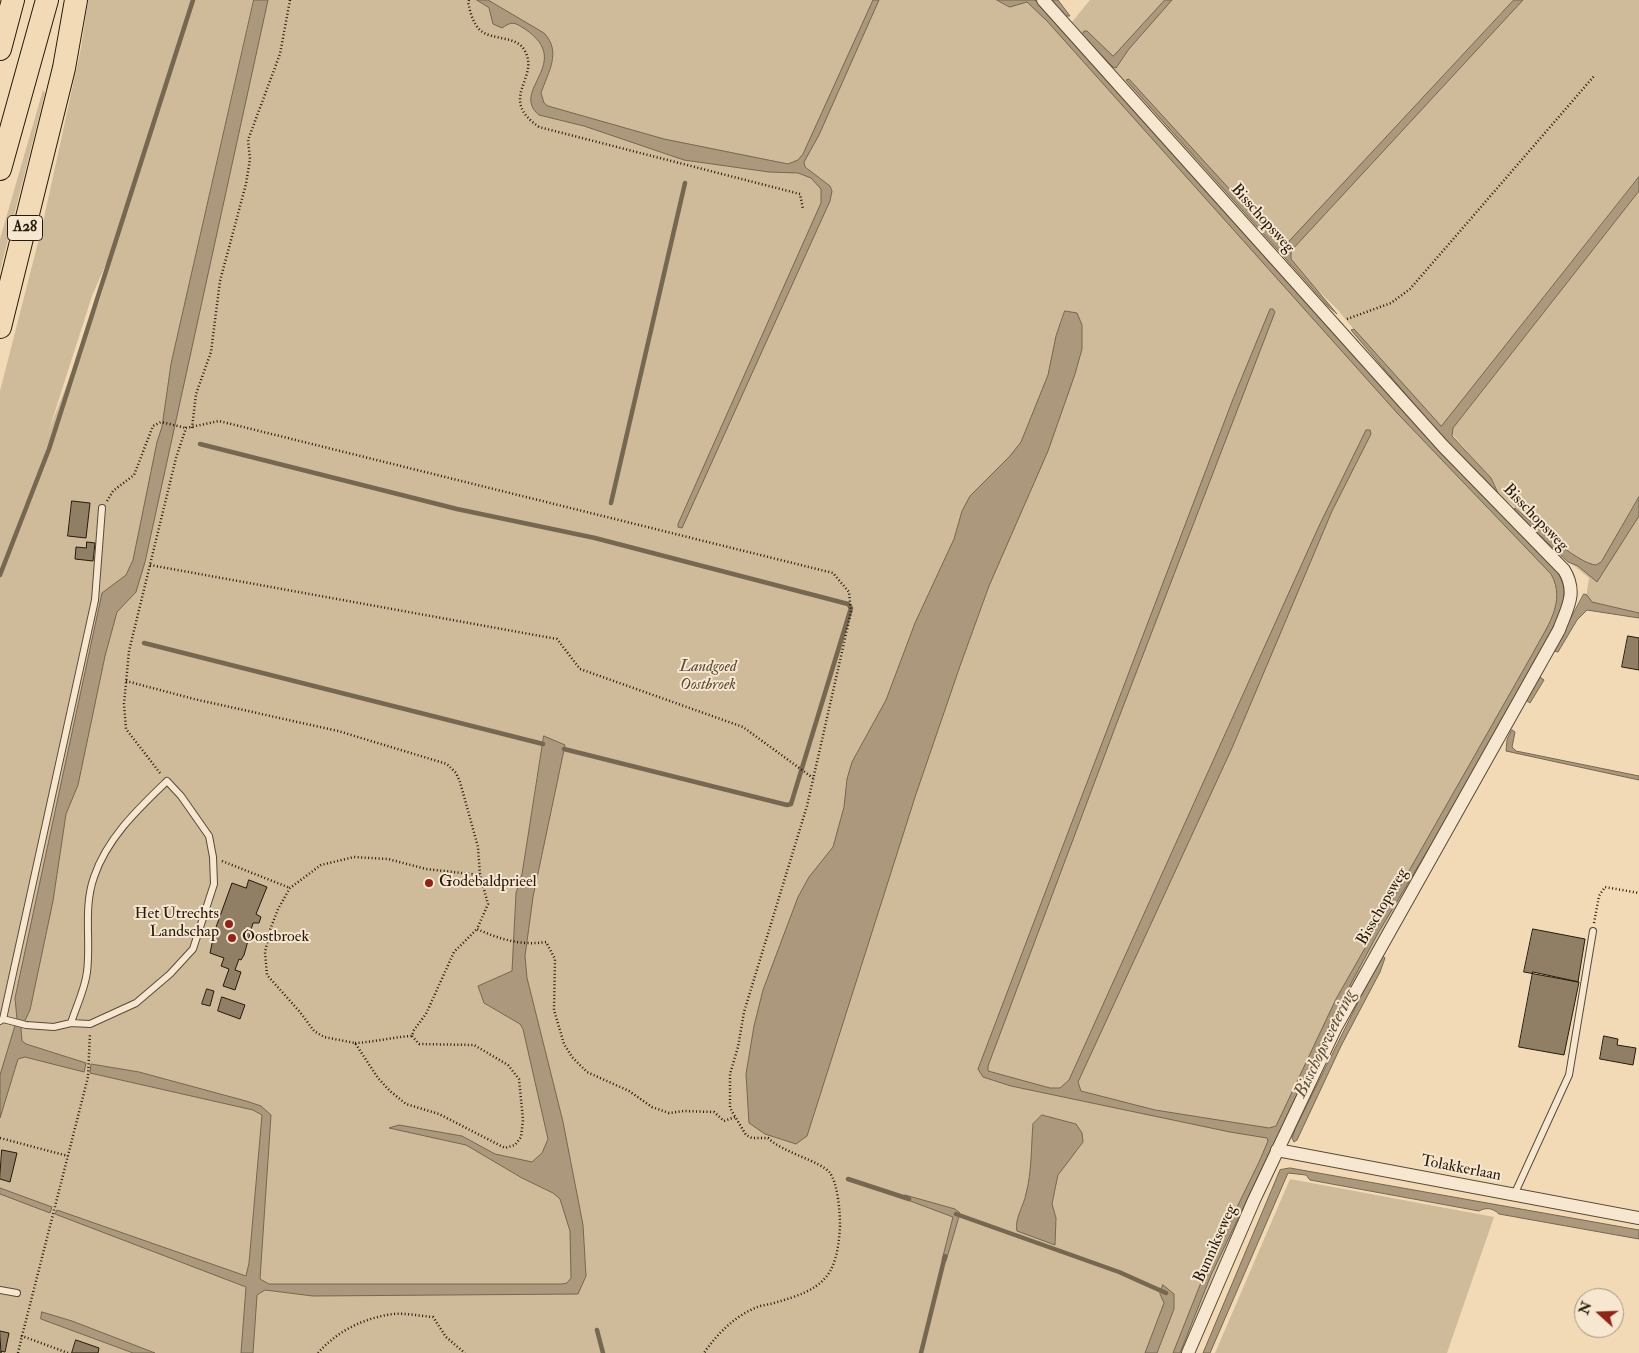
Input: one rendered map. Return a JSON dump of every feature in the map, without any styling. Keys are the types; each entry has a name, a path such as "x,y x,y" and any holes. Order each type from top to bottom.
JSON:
{"highway":[{"path":"0,49 13,0"},
{"path":"0,169 47,0"},
{"name":"A28","path":"0,327 64,68 76,0"}],"street":[{"name":"Bisschopsweg","path":"1043,0 1449,453 1564,570 1570,580 1572,594 1559,630 1336,1027 1277,1150"},
{"name":"Tolakkerlaan","path":"1277,1150 1639,1218"},
{"name":"Bunnikseweg","path":"1188,1353 1223,1268 1277,1150"}],"lane":[{"path":"71,1023 87,973 89,901 94,877 110,842 130,818 167,781 182,796 208,836 213,858 214,884 193,949 170,974 136,1003 90,1024 71,1023 54,1027 26,1025 2,1020 95,600 102,508"},
{"path":"1514,1195 1569,1075 1592,931"},
{"path":"0,1290 17,1293"}],"path":[{"path":"192,428 196,394 211,352 220,281 232,229 246,184 250,159 248,140 280,54 290,0"},
{"path":"469,0 472,18 481,31 518,43 526,51 528,65 519,104 527,118 539,127 800,194 803,209"},
{"path":"1337,327 1348,318 1391,303 1410,289 1596,75"},
{"path":"102,508 113,491 134,475 146,439 153,426 161,422 192,428 219,420 318,447 833,573 849,592 851,612 814,779 744,1012 738,1047 730,1074 730,1108 741,1129 752,1138 768,1138 776,1145 822,1166 830,1174 838,1201 838,1245 831,1269 824,1282 808,1291 756,1308 731,1323 704,1353"},
{"path":"167,781 126,728 124,704 129,651 176,458 186,428"},
{"path":"150,565 557,639 580,669 743,727 814,779"},
{"path":"126,681 194,699 338,731 448,764 456,773 478,847 480,875 488,904 477,929 454,952 426,1014 414,1030 412,1036"},
{"path":"412,1036 395,1037 381,1042 355,1043 324,1037 314,1031 300,1012 267,976 265,952 270,930 278,909 290,888 321,865 354,857 388,859 426,869 480,875"},
{"path":"213,858 290,888"},
{"path":"1592,931 1599,896 1605,887 1639,894"},
{"path":"477,929 507,940 529,945 546,942 555,959 554,1010 564,1044 572,1057 587,1072 628,1091 652,1107 669,1113 684,1111 714,1112 724,1121 734,1117"},
{"path":"18,1353 88,1077 91,1060 90,1024"},
{"path":"355,1043 378,1078 390,1092 406,1104 439,1114 505,1148 515,1145 522,1137 523,1120 519,1079 508,1065 474,1045 419,1044 412,1036"},
{"path":"0,1138 68,1156"},
{"path":"318,1353 330,1340 347,1329 394,1314 432,1317 446,1337 465,1353"},
{"path":"22,1336 68,1353"}],"green space":[{"name":"Landgoed Oostbroek","path":"88,0 1036,0 1139,116 1564,582 1567,596 1438,836 1362,966 1276,1144 1183,1353 0,1353 0,391 42,227 81,48","holes":["119,234 100,299 48,433 92,296"]},
{"path":"1090,0 1639,0 1639,177 1437,431 1338,310 1282,255 1072,22"},
{"path":"43,90 45,93 0,271 0,239"},
{"path":"1639,191 1639,617 1585,603 1589,578 1572,564 1553,541 1500,495 1491,478 1451,433"},
{"path":"1290,1179 1494,1217 1447,1353 1215,1353"}],"shaded area":[{"path":"254,0 268,0 145,562 136,592 117,612 105,656 78,785 66,814 53,901 30,1010 21,1029 22,1041 26,1044 86,1063 84,1072 25,1057 18,1059 0,1118 0,1075 17,1019 15,998 102,593 126,575 133,560 157,442 162,427 171,364"},
{"path":"477,0 488,0 544,33 549,40 552,47 552,62 541,93 544,103 548,106 664,139 788,164 798,160 803,154 873,0 879,0 819,135 804,162 805,167 830,186 832,191 830,201 682,528 678,527 678,524 821,203 821,189 811,178 798,173 769,172 684,160 584,126 539,115 532,106 531,96 543,65 544,53 539,41 516,24 511,23 502,28 493,24 489,8"},
{"path":"997,0 1035,0 1556,570 1564,589 1563,602 1556,622 1455,805 1378,933 1347,991 1211,1275 1180,1353 1173,1353 1204,1275 1260,1160 1268,1141 1267,1138 1011,1086 983,1077 978,1069 1233,399 1270,309 1273,309 1275,312 1116,725 988,1066 988,1071 1050,1088 1060,1088 1069,1080 1319,526 1366,430 1370,430 1371,434 1332,511 1232,748 1078,1082 1081,1091 1155,1110 1269,1128 1276,1126 1336,999 1544,634 1553,615 1557,595 1551,574 1398,414 1047,21 1027,2 1010,7"},
{"path":"1051,0 1058,0 1070,16 1066,16"},
{"path":"1165,0 1172,0 1129,49 1116,68 1082,35 1084,31 1087,31 1113,56"},
{"path":"1514,0 1523,0 1291,251 1291,259 1337,314 1126,80 1129,79 1265,228 1281,244 1285,245"},
{"path":"1639,177 1639,191 1453,428 1452,436 1491,478 1499,495 1437,431 1351,330 1354,329 1441,426"},
{"path":"1065,311 1077,313 1082,325 1082,349 1075,374 1048,451 989,586 960,666 916,794 807,1136 796,1144 765,1134 749,1123 746,1074 754,1026 763,990 798,897 809,877 833,847 844,807 847,779 852,762 886,700 915,623 954,539 962,511 970,496 1010,456 1021,442 1048,375 1056,336"},
{"path":"1639,497 1639,516 1597,582 1578,566 1568,562 1513,510 1515,508 1578,558 1596,565 1601,562"},
{"path":"1584,594 1592,602 1639,613 1639,618 1587,610 1577,620 1558,652 1554,651"},
{"path":"1540,677 1544,680 1530,703 1526,700"},
{"path":"1512,730 1515,732 1512,747 1516,751 1639,776 1639,780 1506,751 1507,740"},
{"path":"544,736 565,745 533,897 525,956 527,978 563,1122 583,1225 586,1276 578,1294 313,1296 265,1290 257,1295 253,1353 241,1353 246,1287 55,1214 57,1210 246,1276 249,1263 262,1115 253,1110 90,1073 91,1064 139,1072 246,1101 261,1106 271,1115 260,1279 269,1284 562,1284 567,1283 571,1278 570,1231 560,1199 553,1193 522,1178 466,1145 389,1128 399,1125 462,1136 495,1154 532,1162 542,1153 548,1139 523,1029 520,1024 484,1003 478,986 512,971 516,893 522,874"},
{"path":"1382,955 1385,958 1380,972 1341,1046 1297,1140 1294,1142 1292,1138 1296,1127"},
{"path":"1042,1115 1076,1124 1082,1133 1083,1142 1058,1175 1052,1204 1056,1218 1055,1245 1017,1231 1016,1227 1028,1185 1033,1124"},
{"path":"1290,1168 1639,1230 1639,1239 1499,1214 1489,1209 1479,1211 1310,1180 1306,1175 1288,1173 1210,1353 1203,1353 1280,1170"},
{"path":"0,1188 52,1207 50,1213 0,1194"},
{"path":"905,1195 955,1209 960,1213 946,1261 942,1260 953,1217 905,1199"},
{"path":"1163,1285 1174,1294 1174,1309 1157,1353 1145,1353 1164,1303 1160,1294"},
{"path":"42,1312 72,1321 155,1353 133,1353 41,1319"}],"building":[{"path":"72,501 90,503 86,538 68,536"},
{"path":"87,542 95,543 93,561 75,559 76,547 86,548"},
{"path":"1628,636 1639,638 1639,670 1622,667"},
{"name":"Oostbroek","path":"249,880 267,887 256,914 261,917 259,923 253,923 244,955 241,960 239,959 235,970 241,972 235,990 223,986 229,969 221,966 224,958 210,953 215,930 232,883 246,888"},
{"path":"1533,929 1585,939 1578,982 1524,972"},
{"path":"1533,972 1579,982 1564,1055 1519,1047"},
{"path":"207,989 214,991 210,1006 202,1004"},
{"path":"222,997 245,1005 240,1019 218,1011"},
{"path":"1604,1036 1618,1039 1617,1045 1636,1048 1633,1065 1600,1059"},
{"path":"2,1150 17,1153 10,1182 0,1179"},
{"path":"0,1331 9,1333 5,1352 1,1351 1,1353"},
{"path":"76,1340 99,1348 98,1353 72,1353"}],"waterway":[{"path":"0,575 49,449 193,0"},
{"path":"611,503 685,183"},
{"path":"200,444 457,509 595,538 848,604 851,608 791,804 787,805 564,749"},
{"path":"144,643 543,744"},
{"path":"848,1179 909,1199"},
{"path":"956,1214 1119,1272 1166,1293"},
{"path":"921,1353 945,1256"},
{"path":"597,1330 603,1353"}],"place":[{"name":"Godebaldprieel","path":"429,883"},
{"name":"Het Utrechts Landschap","path":"229,924"},
{"name":"Oostbroek","path":"232,938"}],"water label":[{"name":"Bisschopswetering","path":"1326,1044"}]}
